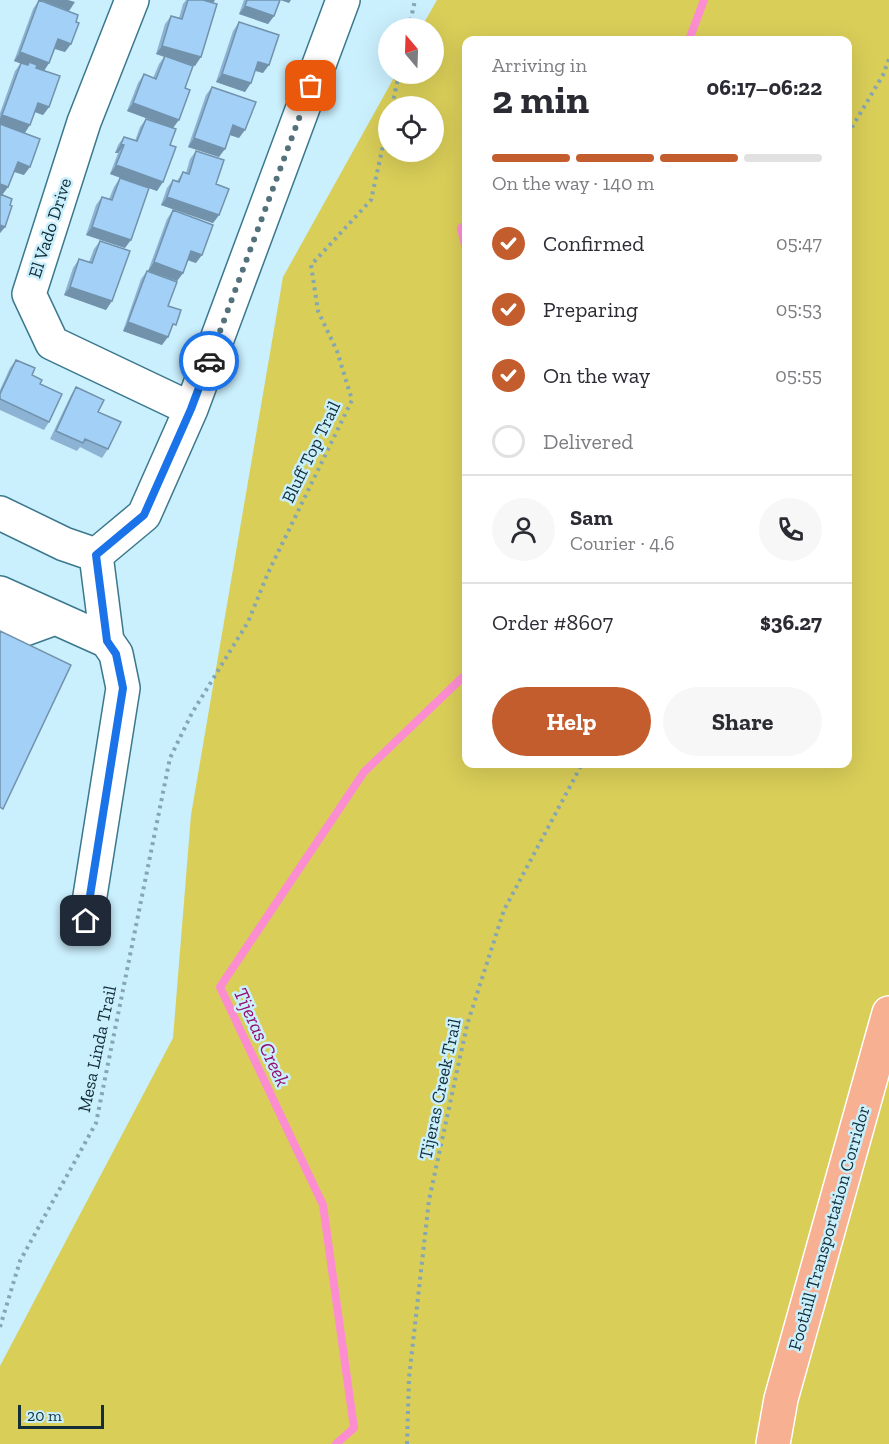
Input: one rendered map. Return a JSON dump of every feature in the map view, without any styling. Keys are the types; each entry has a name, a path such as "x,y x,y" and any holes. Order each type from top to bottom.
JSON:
{"highway":[{"name":"Foothill Transportation Corridor","path":"772,1444 781,1399 889,1013"}],"street":[{"name":"El Vado Drive","path":"132,0 84,122 29,294 52,343 191,409"},
{"path":"96,555 144,515 191,409 343,0"},
{"path":"0,513 64,544 96,555"},
{"path":"86,921 123,688 116,654 107,641 96,555"},
{"path":"0,593 107,641"},
{"path":"0,619 22,630 55,618"}],"path":[{"path":"411,18 415,0"},
{"path":"852,127 883,75 889,59"},
{"name":"Bluff Top Trail","path":"170,758 192,713 248,622 268,573 352,400 337,351 318,311 311,265 371,200 379,162"},
{"name":"Mesa Linda Trail","path":"0,1327 20,1261 96,1123 170,758"},
{"name":"Tijeras Creek Trail","path":"407,1444 409,1378 429,1200 467,1024 504,910 580,768"}],"shaded area":[{"path":"437,0 889,0 889,1444 0,1444 0,1366 173,1038 191,815 283,277 378,106 378,162 444,162 444,96 384,96 390,84 444,84 444,18 427,18"}],"building":[{"path":"39,0 78,15 76,22 79,23 71,44 58,39 49,63 20,52"},
{"path":"188,0 203,0 217,4 201,57 162,46 171,16 182,19"},
{"path":"247,0 280,0 274,16 245,6"},
{"path":"239,22 279,35 269,65 258,62 251,83 222,74"},
{"path":"165,56 193,66 185,88 190,90 179,120 133,103 144,74 156,79"},
{"path":"29,62 37,65 36,68 60,76 49,107 38,103 30,125 2,115 21,63 28,65"},
{"path":"212,87 256,102 245,130 233,125 225,149 194,138"},
{"path":"146,119 176,129 170,145 176,147 163,182 116,165 124,145 121,144 124,137 137,141"},
{"path":"0,124 40,139 30,167 18,162 8,187 0,184"},
{"path":"196,151 224,160 216,184 229,189 219,215 167,197 173,180 179,182 183,172 189,174"},
{"path":"120,178 149,188 131,240 92,227 102,197 112,200"},
{"path":"0,194 12,199 5,227 0,225"},
{"path":"173,210 213,225 202,255 191,251 183,273 154,262"},
{"path":"100,241 130,251 112,301 70,287 79,259 92,263"},
{"path":"147,271 177,282 168,306 181,310 176,325 173,324 168,337 128,322"},
{"path":"16,360 35,368 32,375 42,380 40,384 62,394 49,422 0,399 0,394"},
{"path":"76,387 104,400 98,412 121,422 108,449 85,439 83,443 56,431"},
{"path":"0,631 71,665 3,809 0,807"}],"waterway":[{"name":"Tijeras Creek","path":"690,36 704,0"},
{"name":"Tijeras Creek","path":"462,227 462,232"},
{"name":"Tijeras Creek","path":"336,1444 354,1428 323,1205 220,987 364,772 462,678"}],"way so far":[{"path":"209,361 311,86"}],"route":[{"path":"86,921 123,688 116,654 107,641 96,555 144,515 191,409 209,361"}]}
